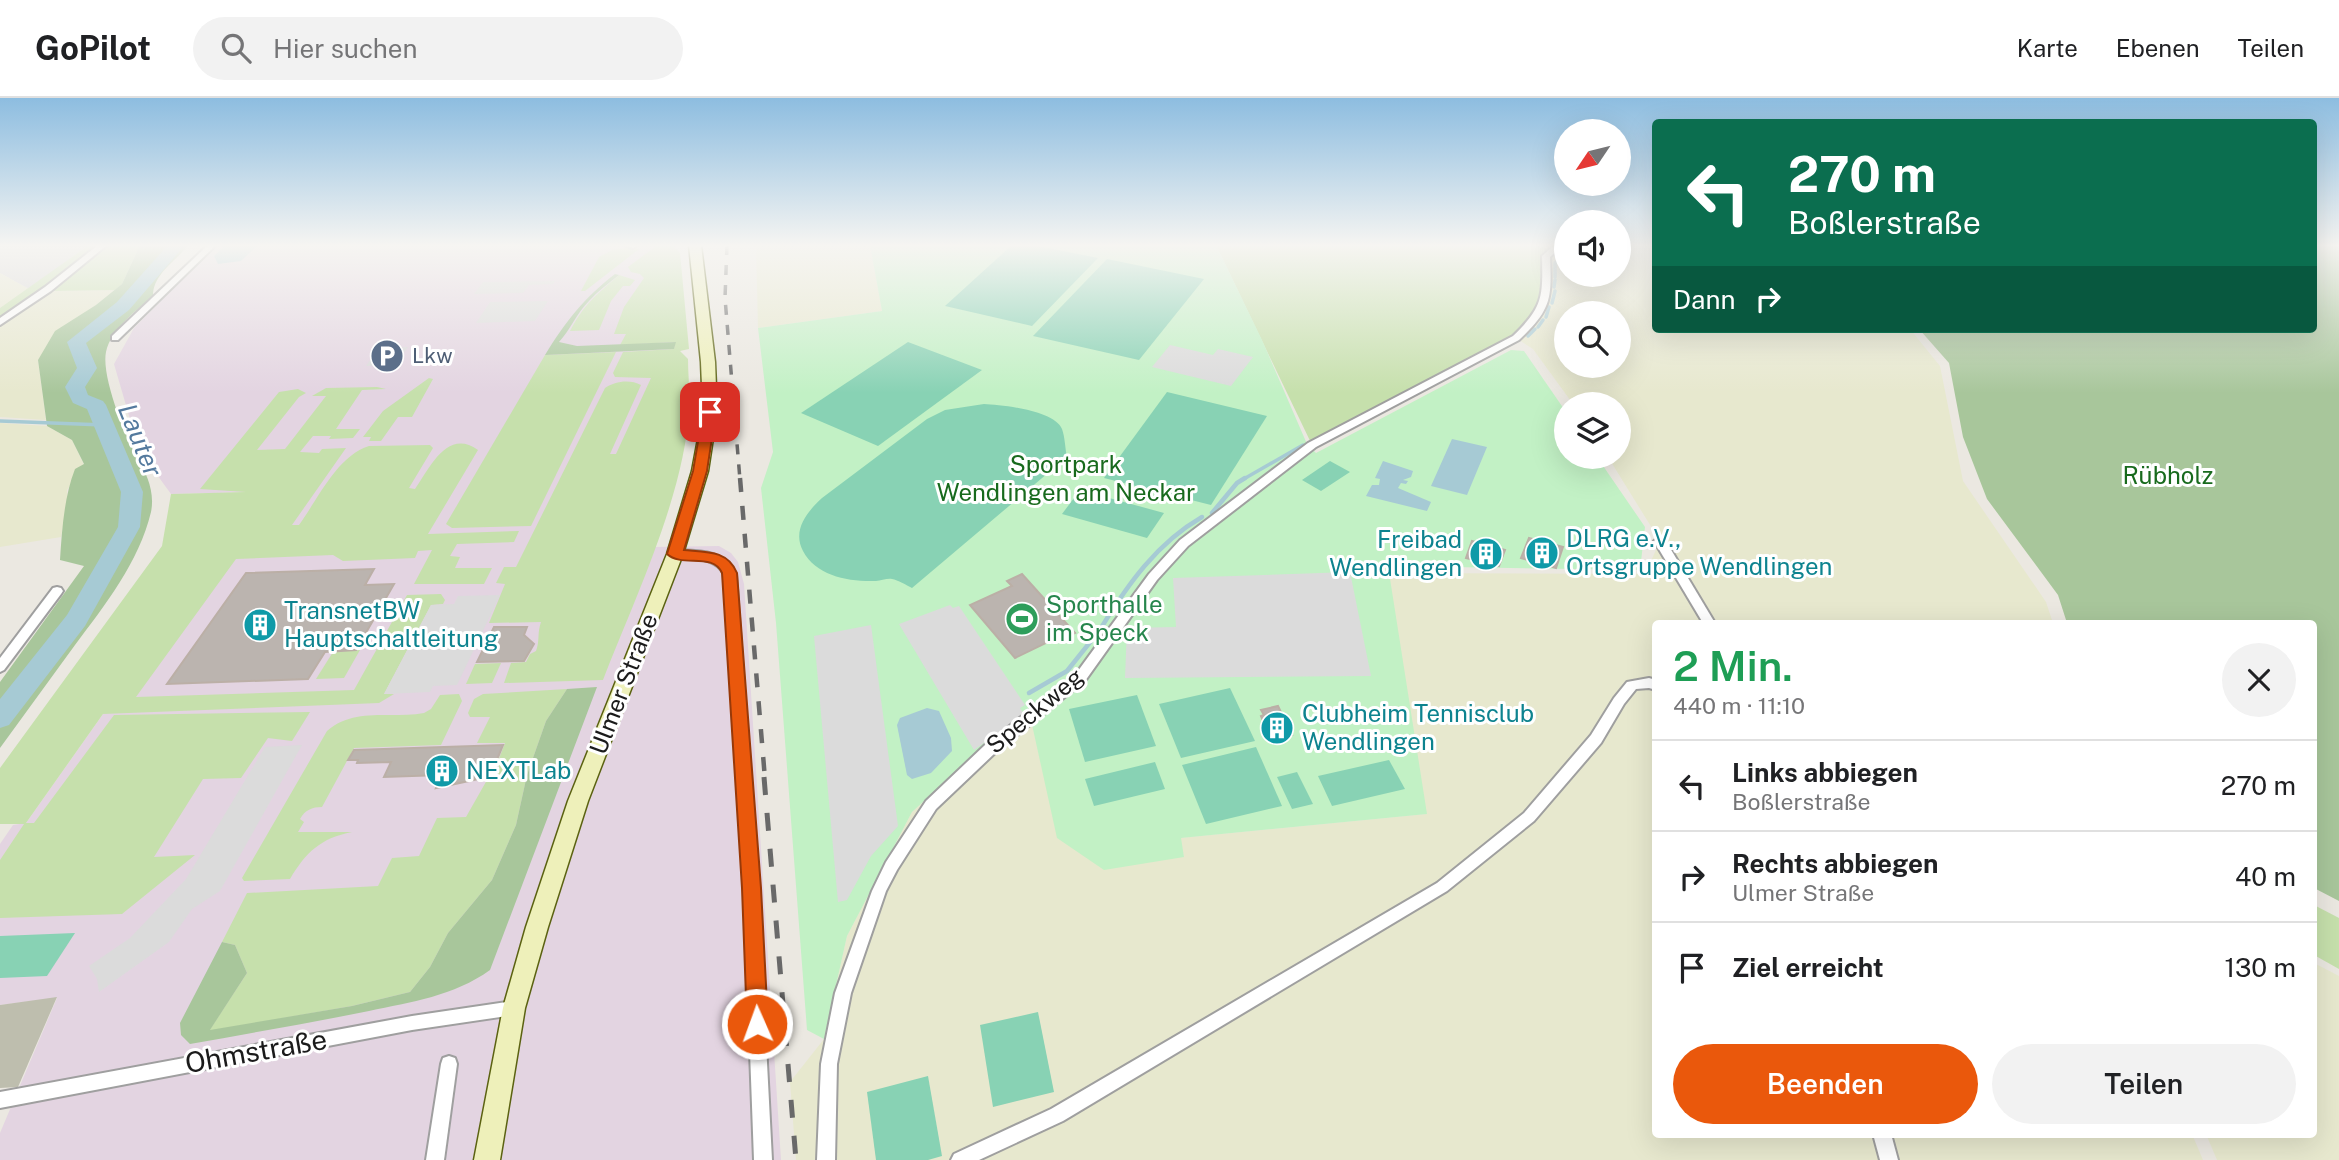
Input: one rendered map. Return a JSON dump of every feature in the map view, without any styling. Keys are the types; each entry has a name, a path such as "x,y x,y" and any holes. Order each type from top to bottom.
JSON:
{"main road":[{"name":"Ulmer Straße","path":"487,1160 514,1008 578,802 675,554 700,471 710,412 701,295"}],"street":[{"path":"0,322 40,295"},
{"path":"115,338 160,295"},
{"name":"Speckweg","path":"826,1160 829,1064 843,993 879,891 891,866 931,805 982,756 1080,678 1153,577 1184,543 1312,445 1516,338 1539,316 1547,295"},
{"path":"1660,541 1707,620"},
{"path":"675,554 715,558 726,564 730,573 751,888 763,1160"},
{"path":"0,667 57,591"},
{"path":"960,1160 1057,1115 1442,887 1529,817 1596,739 1632,685 1652,683"},
{"name":"Ohmstraße","path":"2,1103 412,1023 514,1008"},
{"path":"435,1160 449,1064"},
{"path":"1883,1138 1889,1160"}],"shaded area":[{"path":"0,295 21,295 0,308"},
{"path":"47,295 110,295 38,360 46,420 0,417 0,325"},
{"path":"167,295 673,295 678,347 652,547 719,546 731,553 738,562 744,584 781,1160 0,1160 0,1133 57,998 0,1005 0,844 13,825 26,823 260,492 171,494 139,450 114,364 134,328"},
{"path":"757,295 879,295 882,311 758,328"},
{"path":"1327,295 1652,295 1652,333 1913,333 1940,366 1963,481 2046,602 2052,620 1652,620 1652,1138 1883,1138 1889,1160 796,1160 790,1082 824,1039 847,936 912,812 1030,710 1184,857 1180,838 1426,814 1385,573 1645,574 1660,541 1615,469 1631,469 1631,392 1564,392 1554,378 1631,378 1631,301 1554,301 1554,378 1533,349 1516,338"},
{"path":"548,301 535,321 476,323 490,302"},
{"path":"1170,345 1213,355 1218,349 1253,357 1231,386 1152,367"},
{"name":"Lkw","path":"408,347 395,365 366,366 379,348"},
{"path":"0,423 47,426 72,440 84,465 67,490 68,500 61,537 0,547"},
{"path":"1350,572 1371,676 1125,678 1127,628 1176,627 1173,578"},
{"path":"500,595 457,685 433,686 430,692 384,694 431,605 454,604 458,596"},
{"path":"950,605 953,608 959,606 1025,705 1020,708 1024,714 974,750 899,624"},
{"path":"871,625 898,826 871,856 847,900 838,902 814,636"},
{"path":"302,745 220,891 192,909 169,942 99,992 97,979 89,966 130,938 186,879 265,747"},
{"path":"2317,965 2339,976 2339,1160 2217,1160 2208,1138 2317,1138"},
{"path":"57,997 18,1087 0,1088 0,1005"},
{"path":"1888,1138 2194,1138 2203,1160 1894,1160"}],"green space":[{"path":"19,295 37,295 0,320 0,308"},
{"path":"109,295 153,295 113,336 106,352 105,363 115,406 149,483 151,512 146,530 120,582 0,748 0,682 84,566 60,560 68,491 75,469 84,464 72,440 47,426 38,360 55,331"},
{"path":"592,295 595,295 584,306 559,342 577,346 676,342 674,349 545,355 576,311"},
{"path":"597,295 616,295 599,330 570,331"},
{"path":"633,295 684,295 689,349 680,351 688,359 689,407 686,440 669,510 603,680 504,683 511,663 526,662 530,654 536,651 541,622 489,623 505,584 496,583 504,567 516,567 605,388 623,382 637,383 641,385 610,454 616,454 651,378 615,377 613,373 623,352 674,349 675,342 620,345 626,334 614,334 624,307"},
{"name":"Sportpark Wendlingen am Neckar","path":"879,295 1240,295 1307,444 1316,453 1511,350 1524,351 1554,395 1554,469 1605,469 1645,527 1640,570 1388,566 1427,814 1181,838 1184,857 1104,870 1057,838 1029,711 912,812 847,936 824,1039 807,1030 776,623 761,488 773,452 758,328 882,311"},
{"path":"958,295 1063,295 1032,326 945,306"},
{"path":"1073,295 1192,295 1139,360 1033,336"},
{"path":"1240,295 1547,295 1516,338 1312,445"},
{"name":"Rübholz","path":"2317,295 2339,295 2339,901 2317,890 2317,620 2066,620 2058,595 1987,499 1963,437 1949,363 1923,333 2317,333"},
{"path":"908,342 982,370 878,446 801,413"},
{"path":"616,352 531,526 452,528 446,524 545,355"},
{"path":"429,378 433,379 412,417 398,417 381,441 369,441 371,437 363,437 383,411"},
{"path":"326,388 386,389 362,390 336,429 360,429 353,438 329,439 331,436 313,436 300,452 319,453 322,449 346,448 292,525 299,525 338,469 358,451 369,446 430,445 433,448 409,488 415,489 440,453 457,444 467,444 478,450 428,534 519,531 514,542 457,544 450,556 460,557 455,568 492,568 484,584 414,584 432,550 418,551 415,558 343,561 333,555 236,559 136,697 354,690 407,595 441,594 445,600 443,604 431,605 384,694 394,694 379,703 103,714 26,823 34,823 114,715 310,712 292,741 268,738 241,778 203,779 154,857 195,855 122,914 0,918 0,860 24,824 0,824 0,768 162,546 171,494 246,492 200,489 279,392 298,389 306,393 299,397 257,450 285,449 326,396 312,396"},
{"path":"1167,392 1267,416 1211,505 1104,478"},
{"path":"984,404 1027,410 1049,417 1062,429 1067,457 912,588 892,579 844,579 825,572 809,560 800,543 800,529 806,515 822,498 927,419 945,410"},
{"path":"1330,461 1350,472 1321,491 1302,480"},
{"path":"1080,490 1164,513 1147,538 1062,514"},
{"path":"360,650 344,678 316,679 333,652"},
{"path":"501,663 492,683 466,684 475,664"},
{"path":"597,687 490,970 462,986 432,997 325,1020 190,1044 181,1035 180,1023 222,942 235,945 247,973 210,1030 352,1006 410,992 430,967 448,933 492,880 516,825 527,775 546,721 567,689"},
{"path":"1230,688 1255,741 1181,758 1159,704"},
{"path":"567,689 546,721 527,775 516,825 492,880 448,933 430,967 410,992 352,1006 209,1031 247,973 235,945 222,942 247,893 378,886 392,858 419,856 437,818 466,817 487,780 495,775 499,768 498,761 505,743 477,743 490,717 470,717 468,713 474,699 483,694"},
{"path":"459,694 462,701 441,745 354,748 322,807 312,808 304,813 300,819 304,822 298,832 352,832 331,838 315,848 290,879 244,881 242,878 327,731 361,716 424,713 431,709 440,695"},
{"path":"1137,695 1156,746 1085,762 1069,709"},
{"path":"1256,747 1282,806 1206,824 1182,765"},
{"path":"1389,760 1405,789 1332,806 1318,776"},
{"path":"1155,762 1165,789 1094,806 1085,779"},
{"path":"1297,772 1313,804 1292,809 1277,777"},
{"path":"2317,907 2339,918 2339,969 2317,957"},
{"path":"75,933 47,976 0,978 0,936"},
{"path":"1038,1012 1054,1092 993,1107 980,1025"},
{"path":"928,1076 942,1156 928,1160 876,1160 867,1092"}],"water":[{"path":"1452,439 1487,447 1467,495 1431,486"},
{"path":"1383,461 1413,471 1411,477 1403,480 1408,481 1406,484 1401,483 1398,488 1431,502 1427,511 1366,496 1372,485 1379,485 1380,479 1375,478"},
{"path":"927,708 939,711 951,738 952,751 931,773 912,779 907,775 897,725 900,718"}],"building":[{"name":"DLRG e.V., Ortsgruppe Wendlingen","path":"1529,538 1563,547 1556,568 1521,558"},
{"name":"Freibad Wendlingen","path":"1472,541 1505,550 1499,566 1466,558"},
{"name":"TransnetBW Hauptschaltleitung","path":"374,569 365,585 394,584 356,650 325,652 308,679 167,684 246,573"},
{"name":"Sporthalle im Speck","path":"1022,574 1075,633 1060,640 1058,637 1015,658 970,605 1012,586 1007,581"},
{"path":"494,627 527,627 524,635 534,644 524,661 477,662"},
{"name":"Clubheim Tennisclub Wendlingen","path":"1278,706 1292,735 1271,739 1261,710"},
{"name":"NEXTLab","path":"503,745 496,762 497,769 492,776 436,788 442,775 384,777 391,762 357,763 358,760 348,760 354,750"}],"waterway":[{"name":"Lauter","path":"0,718 76,620 129,527 132,492 96,405 80,399 75,387 87,368 76,342 123,306 133,295"},
{"path":"1552,303 1554,295"},
{"path":"1546,317 1549,307"},
{"path":"1538,327 1543,320"},
{"path":"1528,336 1535,329"},
{"path":"0,421 104,425"},
{"path":"1242,480 1303,445"},
{"path":"1212,513 1237,483 1245,478"},
{"path":"1101,628 1157,552 1202,517"},
{"path":"1029,693 1067,671 1091,641"}],"railway":[{"path":"725,295 740,480"},
{"path":"740,478 765,779"},
{"path":"764,777 796,1160"}],"place":[{"name":"Lkw","path":"387,356"},
{"name":"DLRG e.V., Ortsgruppe Wendlingen","path":"1542,553"},
{"name":"Freibad Wendlingen","path":"1486,554"},
{"name":"Sporthalle im Speck","path":"1022,619"},
{"name":"TransnetBW Hauptschaltleitung","path":"260,625"},
{"name":"Clubheim Tennisclub Wendlingen","path":"1277,728"},
{"name":"NEXTLab","path":"442,771"}],"route":[{"path":"710,412 700,471 675,554 715,558 726,564 730,573 751,888 757,1024"}]}
